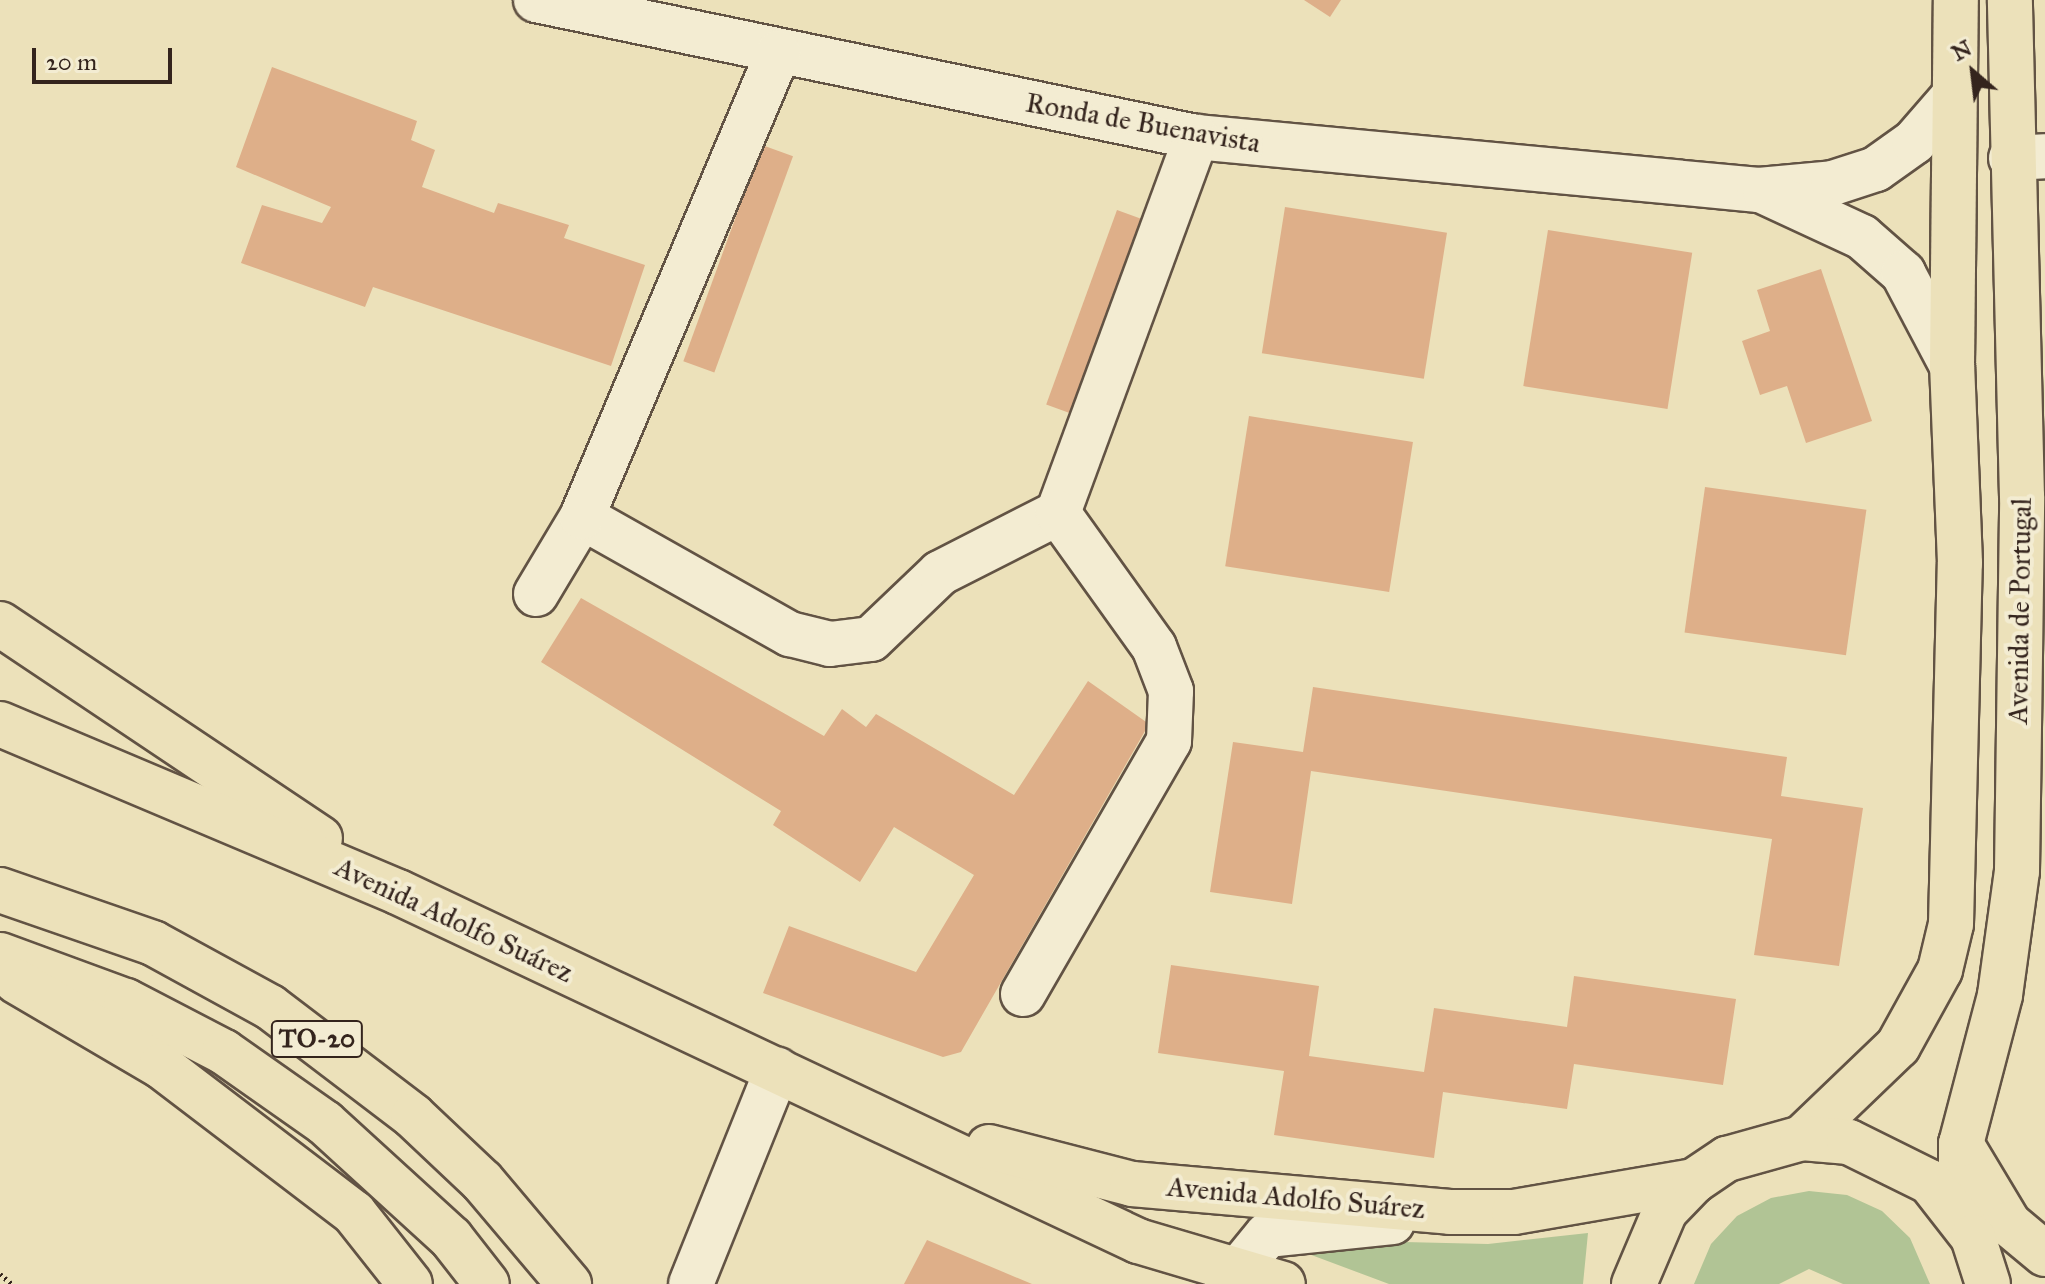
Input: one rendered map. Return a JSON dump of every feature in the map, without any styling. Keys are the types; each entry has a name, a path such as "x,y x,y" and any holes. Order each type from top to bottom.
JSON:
{"main road":[{"path":"1802,1138 1898,1046 1935,981 1951,924 1960,563 1952,366 1956,0"},
{"name":"Avenida de Portugal","path":"1967,1227 1961,1144 2012,934 2022,497 2014,323 2028,157 2010,0"},
{"path":"0,624 398,892"},
{"name":"Avenida Adolfo Suárez","path":"0,724 398,892 777,1070 903,1125 1138,1241 1231,1277 1283,1284"},
{"name":"TO-20","path":"0,890 153,943 333,1050 482,1181 569,1284"},
{"name":"TO-20","path":"0,955 126,1001 224,1052 325,1123 451,1238 487,1284"},
{"path":"0,972 161,1066 354,1213 410,1284"},
{"name":"Avenida Adolfo Suárez","path":"903,1125 1132,1184 1450,1212 1514,1212 1694,1181"},
{"path":"1634,1284 1665,1211 1694,1181 1727,1159 1802,1138 1849,1142 1892,1157 1930,1182 1967,1227 1988,1284"},
{"path":"1961,1144 2009,1224 2045,1254"},
{"path":"1967,1227 2045,1270"}],"street":[{"name":"Ronda de Buenavista","path":"555,2 778,53 1196,137 1759,190 1833,183 1876,169 1914,142 1953,97"},
{"path":"536,594 582,517 778,53"},
{"path":"582,517 790,634 830,644 871,639 940,573 1058,513 1196,137"},
{"name":"Ronda de Buenavista","path":"1759,190 1862,237 1903,273 1952,366"},
{"path":"2014,323 2045,357"},
{"path":"2022,497 2045,425"},
{"path":"1023,994 1169,741 1171,691 1154,647 1058,513"},
{"path":"691,1284 777,1070"},
{"path":"1231,1277 1267,1235 1450,1212"}],"path":[{"path":"0,1274 12,1284"}],"green space":[{"path":"1809,1191 1847,1195 1882,1211 1910,1238 1930,1284 1843,1284 1809,1269 1779,1284 1694,1284 1711,1244 1737,1216 1771,1198"},
{"path":"1588,1233 1583,1284 1389,1284 1290,1247 1320,1240 1488,1244"}],"building":[{"path":"1304,0 1341,0 1330,17"},
{"path":"272,67 417,121 411,140 435,150 422,187 494,213 498,203 569,225 564,238 645,265 611,366 373,287 365,307 241,263 262,205 322,223 331,207 236,167"},
{"path":"762,145 793,156 714,372 683,361"},
{"path":"1285,207 1447,233 1424,379 1262,353"},
{"path":"1117,210 1153,223 1082,418 1046,405"},
{"path":"1548,230 1692,253 1667,409 1523,386"},
{"path":"1821,269 1872,421 1806,443 1787,386 1760,395 1742,341 1770,331 1757,290"},
{"path":"1249,416 1413,442 1389,592 1225,566"},
{"path":"1705,487 1866,510 1846,655 1685,633"},
{"path":"581,598 824,736 842,709 866,727 876,714 1014,795 1088,681 1149,724 961,1052 943,1057 763,993 789,926 916,972 974,875 894,827 860,882 773,825 781,811 541,662"},
{"path":"1313,687 1787,757 1781,796 1863,808 1839,966 1754,955 1772,839 1311,771 1292,904 1210,892 1233,742 1303,752"},
{"path":"1171,965 1319,986 1309,1056 1424,1072 1434,1008 1567,1027 1574,976 1736,999 1723,1085 1574,1064 1567,1109 1443,1092 1434,1158 1274,1135 1284,1071 1158,1053"},
{"path":"927,1240 1032,1284 904,1284"}]}
